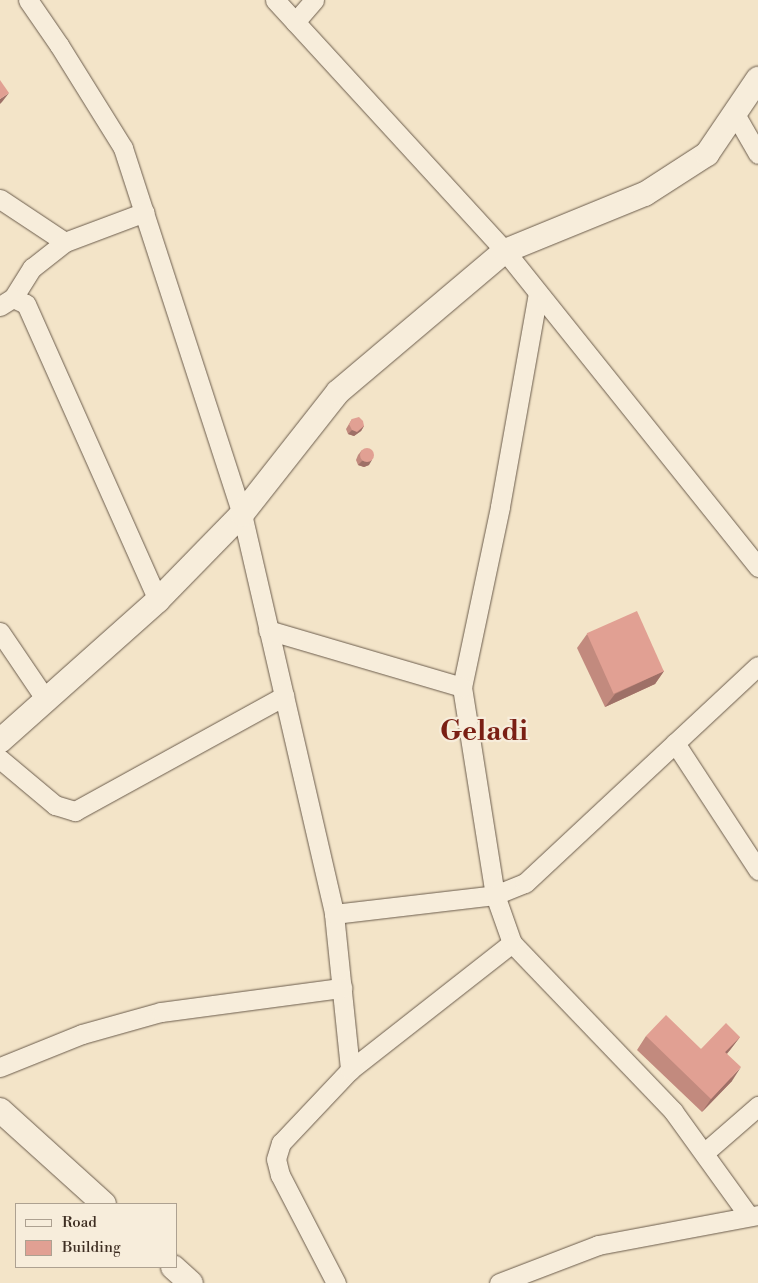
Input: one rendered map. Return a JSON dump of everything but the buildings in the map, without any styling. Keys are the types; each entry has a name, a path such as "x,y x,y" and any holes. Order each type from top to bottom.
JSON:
{"street":[{"path":"28,0 59,45 123,148 242,514 334,914 350,1070"},
{"path":"275,0 505,251 758,567"},
{"path":"295,22 314,0"},
{"path":"0,741 158,600 242,514 338,392 505,251 645,194 707,154 758,79"},
{"path":"735,114 758,154"},
{"path":"0,199 65,242"},
{"path":"6,302 32,268 65,242 144,212"},
{"path":"499,1283 598,1244 753,1215 673,1111 512,943 495,895 462,687 500,507 538,293"},
{"path":"6,302 26,304 158,600"},
{"path":"268,630 462,687"},
{"path":"0,632 46,700"},
{"path":"334,914 495,895 525,883 758,666"},
{"path":"0,758 55,805 75,811 284,696"},
{"path":"675,743 758,870"},
{"path":"336,1283 280,1175 276,1160 281,1143 350,1070 512,943"},
{"path":"0,1067 82,1034 161,1012 342,988"},
{"path":"704,1153 758,1106"},
{"path":"0,1110 103,1203"},
{"path":"174,1268 191,1283"}],"district":[{"name":"Geladi","path":"484,732"}]}
